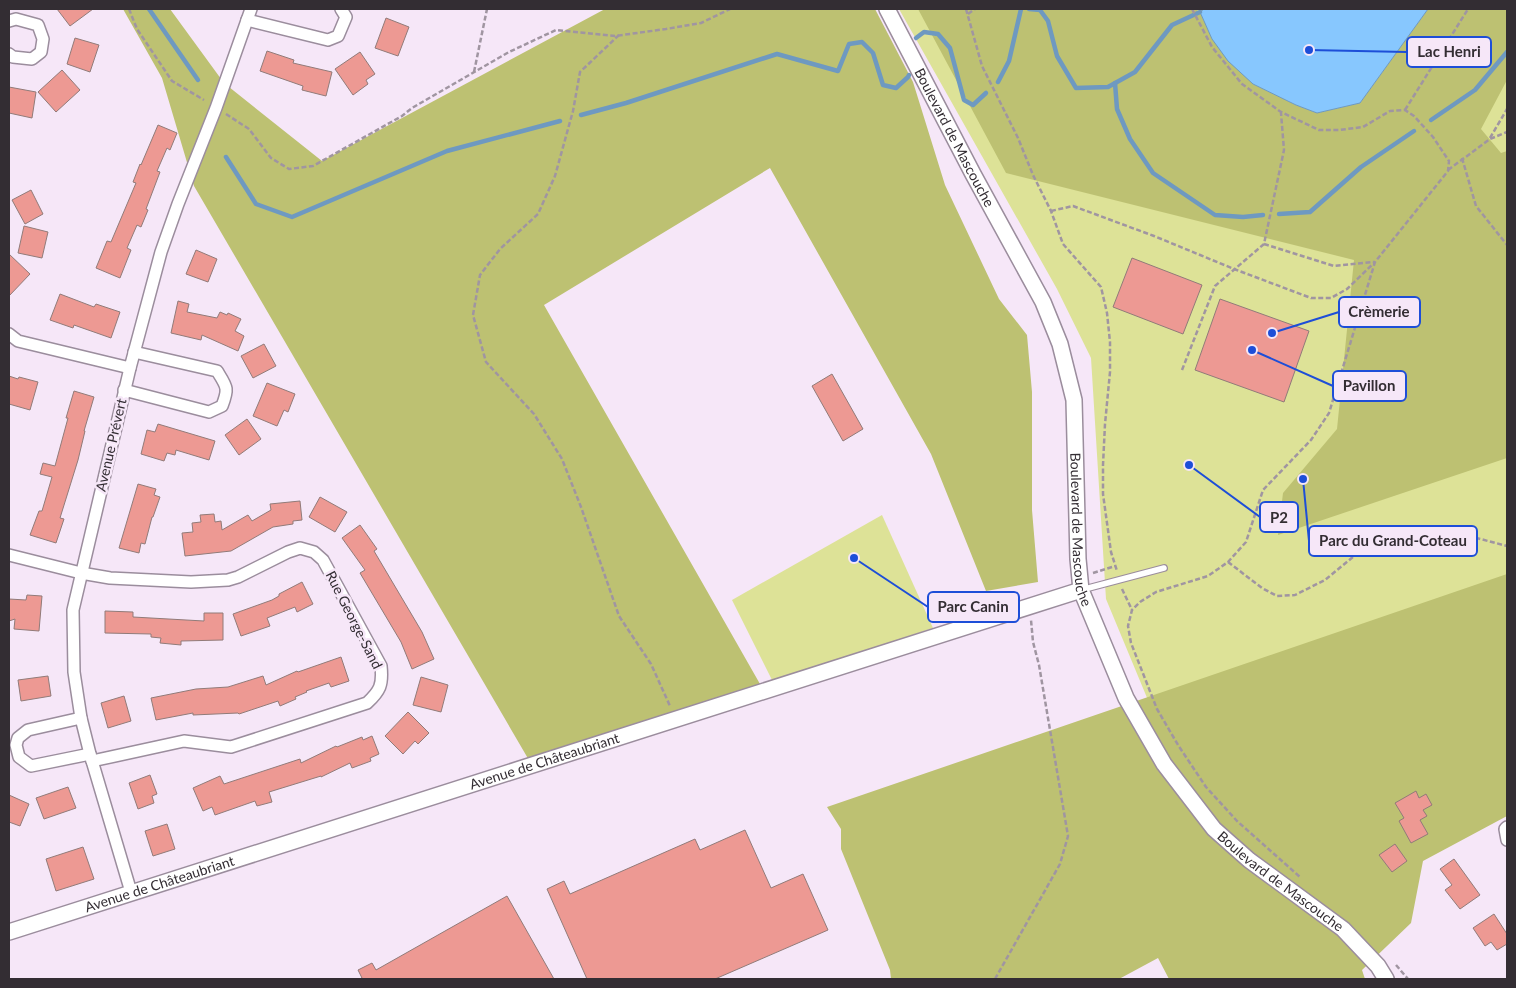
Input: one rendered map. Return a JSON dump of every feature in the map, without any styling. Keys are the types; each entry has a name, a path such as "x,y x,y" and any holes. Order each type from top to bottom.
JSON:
{"street":[{"path":"249,14 328,40 338,36 346,17 341,9"},
{"name":"Boulevard de Mascouche","path":"887,9 973,174 1043,302 1060,344 1074,400 1078,559 1081,590 1126,698 1164,764 1214,829 1249,860 1343,929 1378,966 1386,979"},
{"name":"Avenue Prévert","path":"131,892 81,718 74,672 73,610 124,390 164,244 216,108 249,14"},
{"path":"9,22 16,19 38,25 43,39 42,52 32,59 13,57 9,54"},
{"path":"9,334 18,341 130,368"},
{"path":"124,390 209,412 222,406 225,396 226,387 217,371 134,352"},
{"name":"Rue George-Sand","path":"12,558 110,578 191,582 228,580 238,577 300,548 314,552 323,560 381,666 382,678 377,693 367,704 231,747 184,741 91,758 31,766 19,757 16,745 18,738 28,730 81,718"},
{"name":"Avenue de Châteaubriant","path":"9,932 1081,590"},
{"path":"1507,827 1505,829 1507,840"}],"lane":[{"path":"1081,590 1164,568"}],"path":[{"path":"129,9 137,29 172,81 203,100"},
{"path":"474,72 487,9"},
{"path":"229,116 249,129 271,158 288,169 313,166 402,116 412,108 509,52 556,30 619,35 701,24 730,9"},
{"path":"966,9 982,66 1051,210 1063,244 1101,287 1107,313 1110,342 1110,372 1104,424 1102,465 1103,494 1111,552 1115,566 1099,571"},
{"path":"968,14 975,9"},
{"path":"1192,9 1212,47 1242,84 1281,112 1319,130 1339,130 1363,127 1390,111 1404,110 1414,116 1433,137 1449,161 1448,171"},
{"path":"1404,110 1468,9"},
{"path":"619,35 580,72 573,111 551,184 538,214 500,249 480,275 473,314 486,362 534,414 562,458 619,616 651,664 672,710"},
{"path":"1490,139 1507,109"},
{"path":"1182,370 1215,286 1264,244 1284,150 1281,112"},
{"path":"1051,210 1073,206 1311,298 1331,298 1346,289 1375,262 1448,171 1462,158 1490,139 1507,132"},
{"path":"1462,158 1476,206 1507,245"},
{"path":"1264,244 1334,266 1375,262"},
{"path":"1300,878 1231,814 1206,787 1178,745 1157,708 1131,642 1128,626 1132,610 1140,602 1156,592 1208,576 1228,562 1246,542 1262,490 1311,440 1329,413 1375,262"},
{"path":"1228,562 1262,588 1277,596 1296,595 1326,580 1359,552 1408,532 1435,528 1507,546"},
{"path":"1122,589 1132,610"},
{"path":"995,979 1060,864 1068,836 1039,665 1033,642 1030,606"},
{"path":"1390,959 1408,979"}],"green space":[{"path":"123,9 170,9 224,83 322,161 605,9 875,9 913,82 945,185 999,299 1027,335 1032,392 1032,510 1038,582 986,591 931,454 770,168 544,305 764,691 533,767 194,186 162,78"},
{"path":"899,9 1507,9 1507,709 1155,717 1106,599 1091,358 1057,289"},
{"path":"918,9 1195,9 1200,12 1212,39 1253,84 1317,113 1360,103 1428,9 1507,9 1507,80 1481,129 1501,153 1507,151 1507,458 1278,535 1283,493 1337,429 1354,260 1006,173"},
{"path":"882,515 933,628 773,682 732,600"},
{"path":"1507,574 1507,816 1423,861 1411,923 1362,970 1365,979 1169,979 1158,958 1119,979 891,979 890,970 841,849 841,829 827,807"}],"water":[{"path":"1204,9 1428,9 1360,103 1317,113 1253,84 1228,61 1212,39 1200,12"}],"building":[{"path":"57,9 93,9 70,26"},
{"path":"386,18 409,27 398,56 375,48"},
{"path":"75,38 99,45 90,72 67,64"},
{"path":"267,51 294,60 293,63 332,72 326,96 302,90 303,86 260,71"},
{"path":"360,52 375,74 366,80 368,84 353,95 335,69"},
{"path":"62,70 80,90 56,112 38,92"},
{"path":"9,87 36,92 32,118 9,113"},
{"path":"158,125 177,133 170,150 167,148 157,171 160,172 146,209 148,210 141,227 137,225 127,248 131,250 120,278 96,268 107,241 111,242 136,183 133,182 140,164"},
{"path":"31,190 43,214 25,224 12,200"},
{"path":"24,226 48,232 42,258 18,253"},
{"path":"196,250 217,259 208,282 186,274"},
{"path":"9,254 30,274 9,296"},
{"path":"1132,258 1202,285 1183,334 1113,307"},
{"path":"60,294 94,307 96,304 120,312 111,338 74,325 73,328 50,320"},
{"path":"1220,299 1309,331 1284,402 1195,370"},
{"path":"178,301 189,304 187,312 217,318 220,312 227,315 228,313 241,319 235,331 244,336 238,351 202,335 201,340 171,333"},
{"path":"264,344 276,366 253,378 241,356"},
{"path":"832,374 863,429 843,441 812,386"},
{"path":"9,376 38,382 30,410 9,404"},
{"path":"267,383 295,394 288,412 284,410 277,426 253,416"},
{"path":"74,391 94,397 78,460 60,518 64,519 56,543 30,535 39,511 42,511 52,477 40,474 43,463 55,466"},
{"path":"247,419 261,439 239,455 225,435"},
{"path":"158,424 215,441 209,460 176,450 175,455 167,453 164,461 141,454 147,430 155,432"},
{"path":"138,484 156,489 154,495 160,497 152,517 145,544 141,543 139,553 119,548"},
{"path":"320,497 347,512 335,532 309,517"},
{"path":"300,501 302,520 293,521 293,524 273,527 231,551 185,556 182,533 193,532 192,523 201,522 200,515 214,514 215,522 221,521 222,530 248,515 252,521 271,510 270,504"},
{"path":"360,525 377,549 374,551 422,632 434,659 412,669 401,642 360,573 365,570 342,538"},
{"path":"302,582 313,604 297,612 295,607 267,618 270,626 241,636 233,614 272,600 279,596 279,594"},
{"path":"27,595 42,596 39,631 14,629 15,619 9,621 9,599 26,600"},
{"path":"105,611 133,612 133,617 204,621 204,613 223,613 223,640 181,641 181,645 160,643 161,638 151,637 151,634 105,633"},
{"path":"341,657 349,681 331,687 329,683 306,691 295,697 296,699 280,706 278,701 239,714 193,715 193,713 156,720 151,698 196,689 228,687 263,676 266,685 297,671"},
{"path":"48,676 51,696 21,701 18,680"},
{"path":"421,677 448,685 441,712 413,705"},
{"path":"124,696 131,721 108,728 101,703"},
{"path":"408,712 429,733 418,744 415,741 403,754 385,736"},
{"path":"372,736 379,754 370,758 371,761 352,768 350,763 321,777 269,792 272,802 257,806 255,801 215,815 212,807 203,811 193,788 220,776 224,784 300,759 301,763 336,746 362,737 363,740"},
{"path":"150,775 157,794 152,796 154,803 138,809 129,783"},
{"path":"68,787 76,808 44,819 36,798"},
{"path":"1416,791 1419,798 1426,794 1432,805 1423,810 1427,816 1420,820 1428,834 1411,843 1399,821 1404,818 1395,803"},
{"path":"9,795 29,804 20,826 9,822"},
{"path":"167,824 175,849 153,856 145,831"},
{"path":"745,830 771,888 803,874 828,930 715,979 587,979 547,889 564,881 570,894 695,839 700,850"},
{"path":"1395,844 1407,861 1392,872 1379,855"},
{"path":"83,847 94,879 56,891 46,859"},
{"path":"1454,859 1480,895 1460,909 1445,890 1452,885 1440,869"},
{"path":"507,896 554,979 359,979 362,978 358,970 372,963 376,970"},
{"path":"1494,914 1507,934 1507,944 1497,950 1491,942 1485,946 1473,928"}],"waterway":[{"path":"149,9 198,80"},
{"path":"998,82 1009,61 1021,9"},
{"path":"1029,9 1040,10 1048,21 1057,56 1076,88 1108,87 1135,72 1172,25 1200,12"},
{"path":"916,38 924,32 938,34 950,48 964,100 973,105 986,93"},
{"path":"581,115 626,103 777,54 838,71 849,44 862,42 873,53 883,85 896,88 909,75"},
{"path":"1431,120 1475,90 1507,52"},
{"path":"1115,83 1117,109 1130,139 1153,173 1215,215 1243,217 1263,215"},
{"path":"226,157 256,204 292,217 447,151 560,121"},
{"path":"1279,214 1310,212 1361,167 1414,131"}],"place":[{"name":"Lac Henri","path":"1309,50"},
{"name":"Crèmerie","path":"1272,333"},
{"name":"Pavillon","path":"1252,350"},
{"name":"P2","path":"1189,465"},
{"name":"Parc du Grand-Coteau","path":"1303,479"},
{"name":"Parc Canin","path":"854,558"}]}
